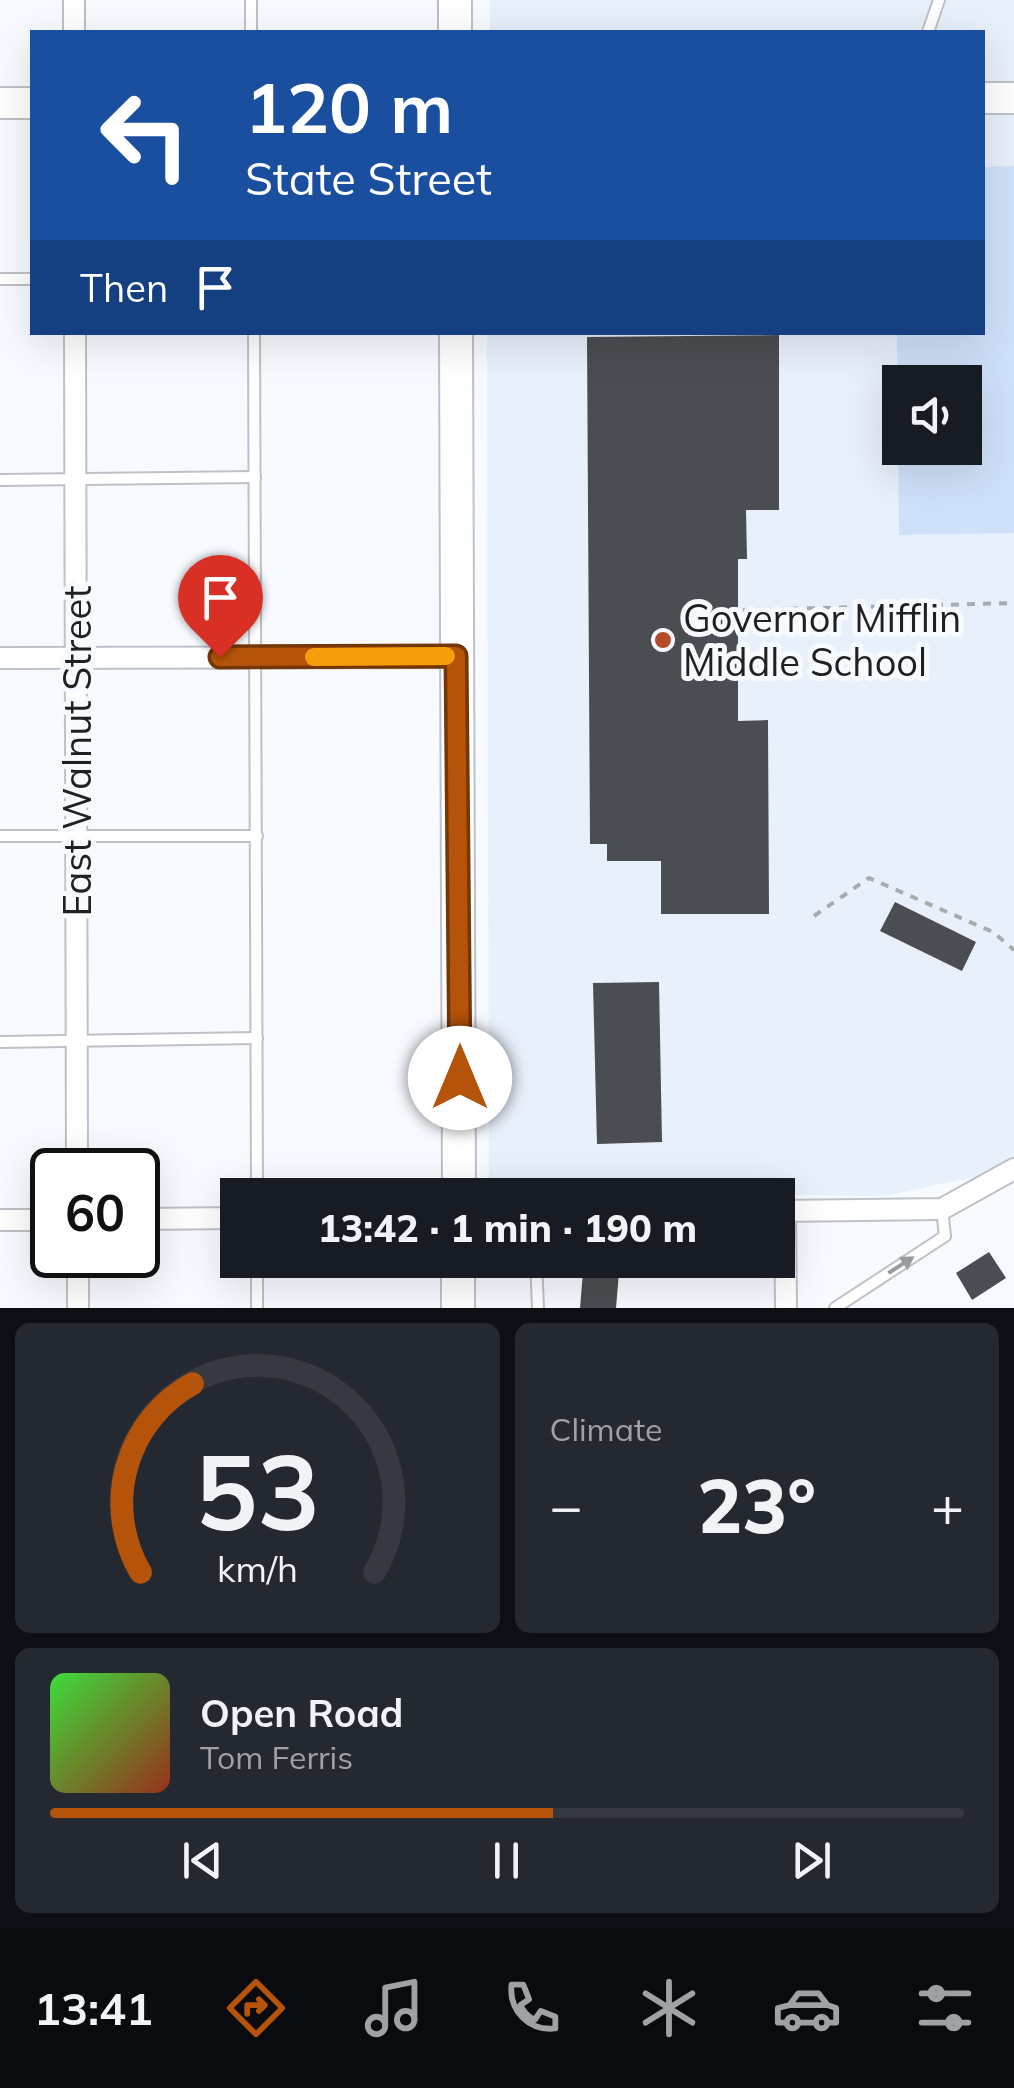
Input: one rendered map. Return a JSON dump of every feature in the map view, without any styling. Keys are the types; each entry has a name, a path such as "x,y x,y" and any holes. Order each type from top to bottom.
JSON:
{"main road":[{"path":"455,0 455,30"},
{"path":"456,335 459,1178"},
{"path":"458,1278 458,1308"}],"street":[{"path":"74,0 74,30"},
{"path":"985,98 1014,98"},
{"path":"0,103 30,103"},
{"name":"East Walnut Street","path":"75,335 77,1148"},
{"path":"0,658 456,656"},
{"path":"795,1212 942,1209 1014,1169"},
{"path":"160,1219 220,1218"},
{"path":"0,1220 30,1220"},
{"path":"78,1278 78,1308"},
{"path":"784,1278 786,1308"}],"lane":[{"path":"251,0 252,30"},
{"path":"929,30 939,0"},
{"path":"0,279 30,279"},
{"path":"254,335 257,1178"},
{"path":"0,480 255,477"},
{"path":"0,836 257,836"},
{"path":"0,1042 115,1037 257,1038"},
{"path":"835,1308 945,1236 942,1209"},
{"path":"257,1278 257,1308"},
{"path":"537,1278 538,1308"}],"path":[{"path":"744,610 1014,603"},
{"path":"814,916 869,878 993,932 1014,950"}],"shaded area":[{"path":"490,0 1014,0 1014,1157 988,1174 884,1196 795,1195 795,1178 489,1178 487,335 985,335 985,30 490,30"},
{"path":"1014,166 1014,533 899,535 898,465 982,465 982,365 897,365 897,335 985,335 985,167"}],"building":[{"name":"Governor Mifflin Middle School","path":"779,335 779,510 746,510 747,559 738,559 738,721 768,720 769,914 661,914 661,861 607,861 607,844 590,844 587,337"},
{"path":"895,902 976,942 962,971 880,931"},
{"path":"659,982 662,1142 597,1144 593,983"},
{"path":"989,1252 1006,1278 972,1300 956,1273"},
{"path":"582,1278 618,1278 616,1308 580,1308"}],"slow traffic":[{"path":"314,657 446,656"}],"place":[{"name":"Governor Mifflin Middle School","path":"663,640"}],"route":[{"path":"220,657 456,656 460,1078"}]}
